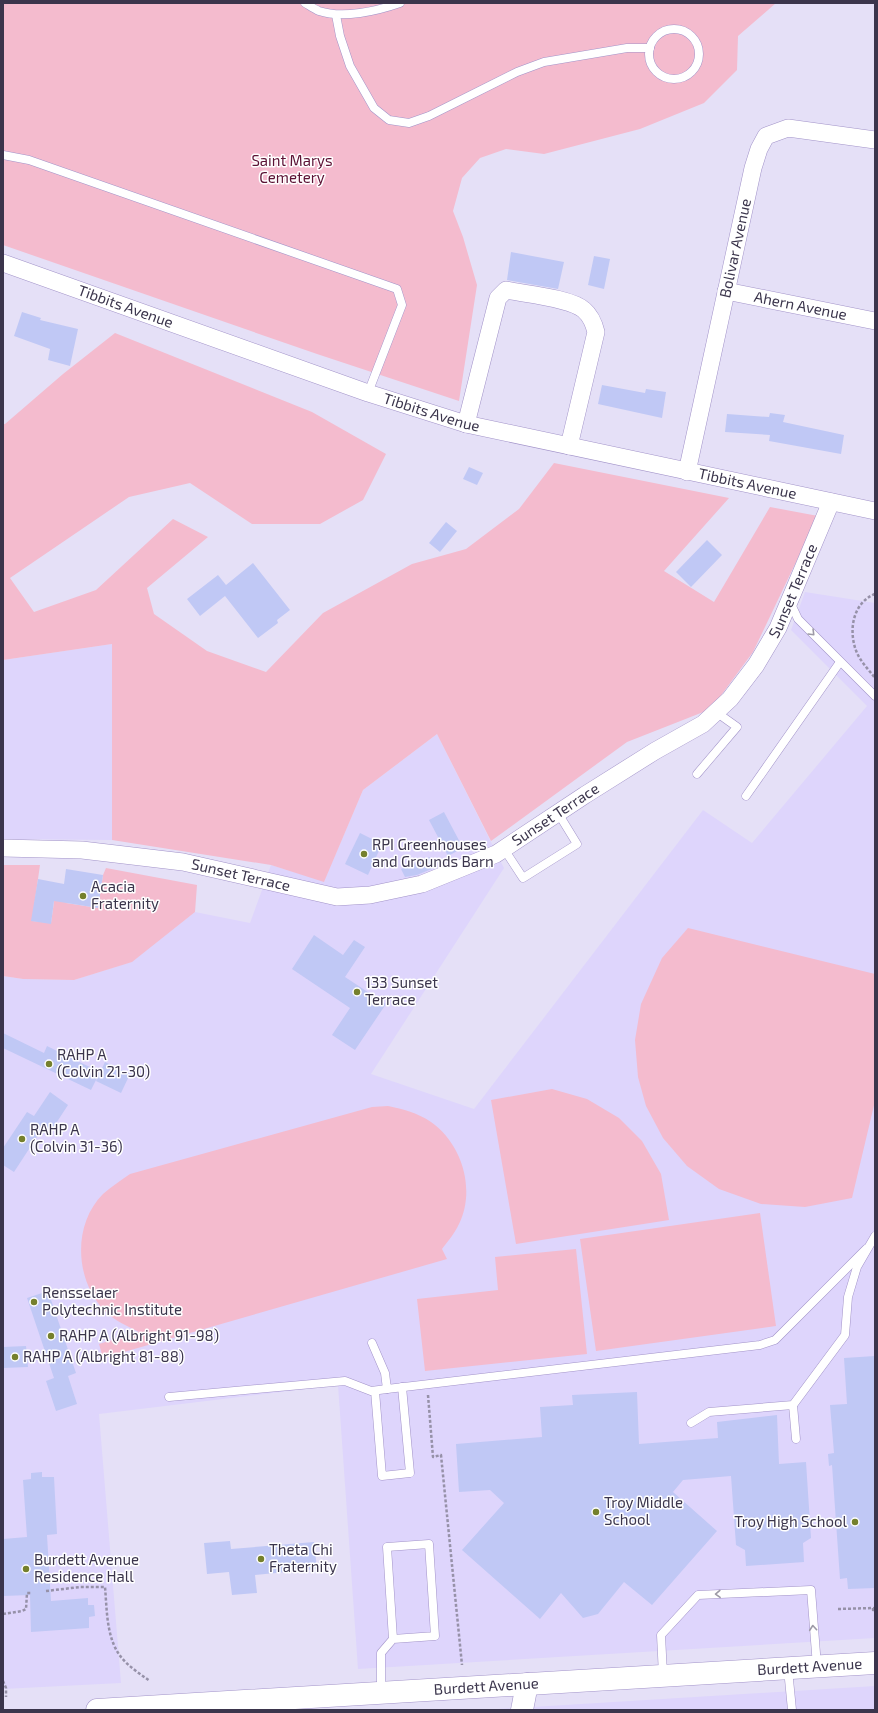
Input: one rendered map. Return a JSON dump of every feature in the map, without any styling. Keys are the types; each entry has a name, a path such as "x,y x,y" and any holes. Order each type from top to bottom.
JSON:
{"street":[{"name":"Bolivar Avenue","path":"687,472 753,168 759,149 766,136 788,128 875,140"},
{"name":"Tibbits Avenue","path":"3,264 368,393 466,424 875,511"},
{"path":"466,424 498,298 506,290 572,302 584,310 593,322 596,332 570,446"},
{"name":"Ahern Avenue","path":"726,291 875,320"},
{"name":"Sunset Terrace","path":"3,848 82,850 183,862 337,897 370,895 422,884 496,854 558,812 655,750 703,724 730,699 756,665 778,628 831,502"},
{"name":"Burdett Avenue","path":"97,1710 875,1663"},
{"path":"522,1710 527,1684"}],"lane":[{"path":"305,3 318,11 336,14 383,9 400,3"},
{"path":"336,14 340,36 350,66 374,108 389,120 409,123 429,116 517,72 544,62 627,48 650,48"},
{"path":"670,29 680,29 689,33 696,40 699,50 699,60 695,69 688,75 678,79 669,78 660,74 653,67 649,58 650,48 654,39 661,32 670,29"},
{"path":"3,155 29,160 397,290 402,305 368,393"},
{"path":"789,601 798,619 875,696"},
{"path":"746,796 840,662"},
{"path":"697,774 737,727 716,712"},
{"path":"504,849 523,878 577,844 558,812"},
{"path":"796,1439 793,1405 845,1335 848,1297 857,1267 866,1249 875,1236"},
{"path":"169,1398 344,1381 371,1391 760,1346 775,1340 866,1249"},
{"path":"372,1343 385,1373 387,1389"},
{"path":"375,1390 382,1476 410,1473 402,1387"},
{"path":"692,1423 709,1412 793,1405"},
{"path":"381,1693 381,1652 393,1639 436,1636 429,1544 387,1547 393,1639"},
{"path":"663,1676 661,1635 698,1595 811,1590 817,1666"},
{"path":"788,1668 792,1710"}],"path":[{"path":"875,594 857,610 853,622 853,637 857,653 875,678"},
{"path":"427,1384 432,1457 441,1455 462,1664"},
{"path":"46,1591 80,1587 105,1587 109,1625 113,1643 121,1658 150,1681"},
{"path":"3,1614 26,1609 27,1593 31,1593"},
{"path":"838,1609 873,1608 873,1610 875,1610"},
{"path":"3,1681 6,1688 6,1697"}],"shaded area":[{"path":"805,592 875,603 875,1638 358,1669 338,1385 99,1414 121,1683 3,1689 3,976 23,979 74,980 131,962 195,912 250,923 271,865 324,881 363,790 437,734 504,868 371,1074 474,1109 703,810 752,843 867,706 791,630"},
{"path":"112,644 112,840 3,839 3,660"},
{"path":"875,1686 875,1710 498,1710 498,1709"}],"green space":[{"name":"Saint Marys Cemetery","path":"3,3 776,3 738,36 737,70 704,103 640,129 544,154 506,149 480,158 462,178 453,211 463,237 477,285 459,401 317,354 3,245"},
{"path":"115,333 312,412 386,454 363,500 320,524 252,524 190,483 129,497 10,578 34,612 96,590 173,519 208,537 147,588 154,614 207,651 266,672 323,613 412,564 466,549 519,509 554,463 729,498 664,571 714,602 770,507 818,516 753,652 711,709 627,742 491,841 437,734 363,790 324,882 271,865 112,840 112,644 3,660 3,424 5,424 63,374"},
{"path":"3,865 40,865 32,921 51,923 56,888 66,903 98,908 103,875 106,868 197,885 195,912 132,962 74,980 23,979 3,976"},
{"path":"688,928 875,974 875,1101 852,1198 805,1207 761,1204 719,1189 687,1166 663,1138 646,1106 638,1077 635,1040 641,1004 662,958"},
{"path":"552,1089 587,1099 619,1118 642,1141 661,1174 669,1220 516,1244 491,1100"},
{"path":"388,1106 399,1108 421,1116 431,1122 442,1131 451,1142 458,1155 466,1182 466,1196 464,1210 459,1224 442,1249 447,1259 103,1358 99,1344 139,1332 117,1320 105,1311 95,1299 83,1269 81,1253 82,1237 86,1221 93,1207 103,1194 130,1174 372,1107"},
{"path":"760,1213 776,1326 596,1351 580,1239"},
{"path":"576,1249 587,1354 425,1371 417,1299 498,1290 495,1257"}],"building":[{"path":"511,252 564,262 558,289 507,280"},
{"path":"594,256 610,259 604,289 588,285"},
{"path":"22,312 41,318 40,320 78,329 70,366 48,360 50,349 14,336"},
{"path":"602,385 645,393 646,389 666,392 662,418 598,404"},
{"path":"770,413 785,415 783,422 844,435 841,454 769,441 770,435 725,432 727,414 769,417"},
{"path":"469,467 483,473 477,485 463,479"},
{"path":"446,522 457,531 440,552 429,543"},
{"path":"707,540 722,555 691,587 676,572"},
{"path":"253,563 290,610 277,620 278,623 258,638 225,596 200,616 187,599 218,575 226,585"},
{"name":"RPI Greenhouses and Grounds Barn","path":"444,812 463,848 448,856 429,820"},
{"name":"RPI Greenhouses and Grounds Barn","path":"360,833 382,844 368,875 345,864"},
{"name":"RPI Greenhouses and Grounds Barn","path":"430,857 434,868 417,875 405,877 401,869"},
{"name":"Acacia Fraternity","path":"66,869 103,875 98,908 54,901 51,924 31,921 38,879 64,884"},
{"name":"133 Sunset Terrace","path":"314,935 343,955 354,940 365,947 345,977 386,1004 355,1050 332,1035 350,1008 292,969"},
{"name":"RAHP A (Colvin 21-30)","path":"3,1033 44,1053 47,1046 100,1072 91,1090 3,1048"},
{"path":"105,1062 130,1074 121,1093 96,1081"},
{"name":"RAHP A (Colvin 31-36)","path":"50,1092 68,1105 51,1131 44,1126 14,1172 3,1165 3,1148 27,1112 34,1116"},
{"name":"RAHP A (Albright 91-98)","path":"48,1291 76,1373 68,1376 77,1404 56,1411 46,1381 54,1378 27,1298"},
{"name":"RAHP A (Albright 81-88)","path":"26,1346 28,1367 3,1368 3,1347"},
{"name":"Troy High School","path":"875,1356 875,1588 848,1589 847,1578 840,1579 832,1465 829,1466 828,1454 834,1453 830,1405 847,1404 844,1358"},
{"name":"Troy Middle School","path":"637,1392 639,1444 718,1438 717,1422 777,1415 779,1464 806,1462 811,1538 803,1543 804,1562 746,1566 745,1550 736,1545 731,1476 683,1480 673,1492 717,1531 652,1605 624,1582 598,1614 583,1618 561,1593 540,1619 462,1550 504,1503 490,1490 459,1492 456,1444 542,1437 540,1407 573,1405 572,1395"},
{"name":"Burdett Avenue Residence Hall","path":"42,1472 42,1477 54,1477 57,1534 47,1535 51,1601 88,1598 88,1605 94,1605 95,1616 89,1617 89,1628 31,1632 30,1595 3,1596 3,1539 27,1537 23,1480 31,1479 31,1473"},
{"name":"Theta Chi Fraternity","path":"230,1541 231,1549 314,1542 317,1569 255,1575 257,1593 232,1595 229,1572 207,1574 204,1543"}],"place":[{"name":"RPI Greenhouses and Grounds Barn","path":"364,854"},
{"name":"Acacia Fraternity","path":"83,896"},
{"name":"133 Sunset Terrace","path":"357,992"},
{"name":"RAHP A (Colvin 21-30)","path":"49,1064"},
{"name":"RAHP A (Colvin 31-36)","path":"22,1139"},
{"name":"Rensselaer Polytechnic Institute","path":"34,1302"},
{"name":"RAHP A (Albright 91-98)","path":"51,1336"},
{"name":"RAHP A (Albright 81-88)","path":"15,1357"},
{"name":"Troy Middle School","path":"596,1512"},
{"name":"Troy High School","path":"855,1522"},
{"name":"Theta Chi Fraternity","path":"261,1559"},
{"name":"Burdett Avenue Residence Hall","path":"26,1569"}]}
